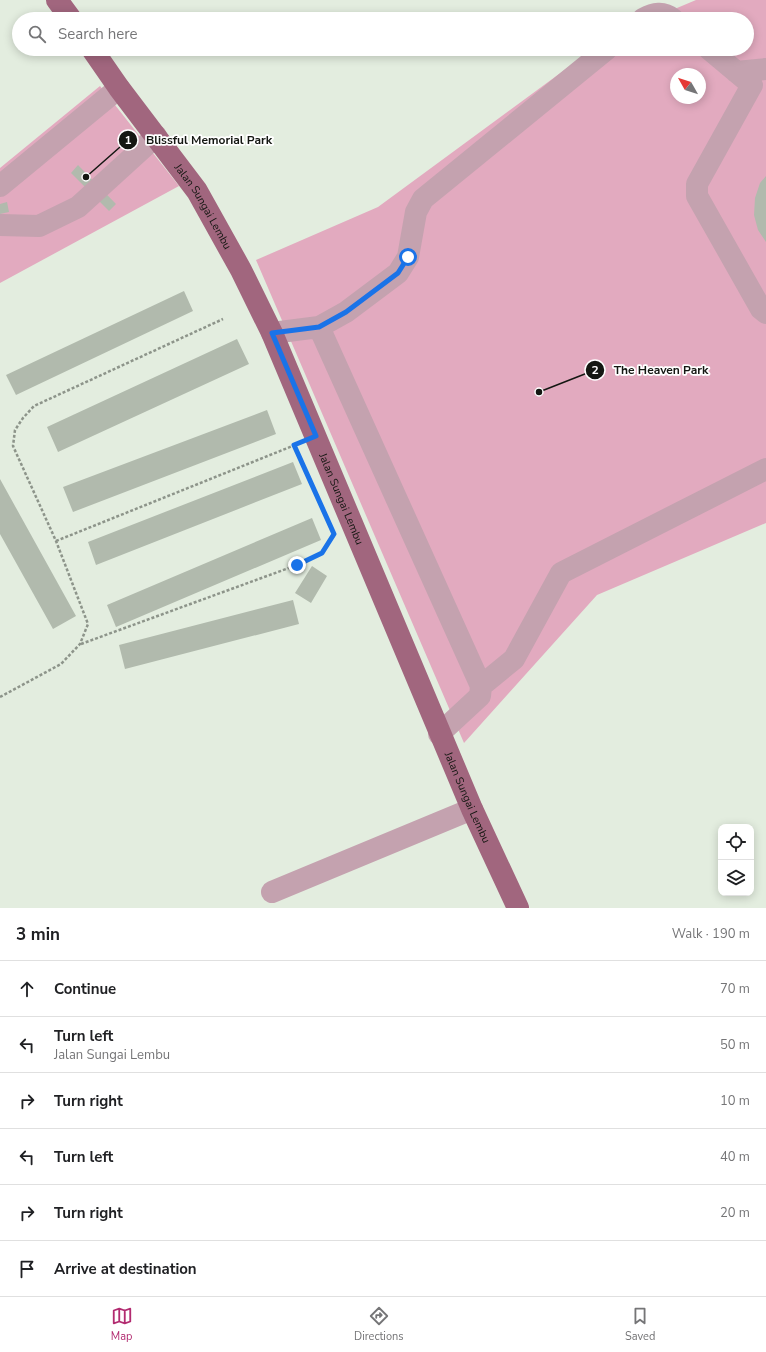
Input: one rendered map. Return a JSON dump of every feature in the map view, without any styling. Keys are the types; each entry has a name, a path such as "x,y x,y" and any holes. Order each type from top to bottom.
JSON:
{"main road":[{"path":"57,0 66,12"},
{"name":"Jalan Sungai Lembu","path":"97,56 119,88 197,191 241,270 272,333 472,809 518,908"}],"lane":[{"path":"272,333 319,327 346,312 398,273 408,257 416,212 423,199 598,56"},
{"path":"719,56 755,80 697,184 697,196 760,309 766,313"},
{"path":"0,186 119,88"},
{"path":"0,225 39,226 78,207 156,136"},
{"path":"319,327 481,686 480,696 440,734"},
{"path":"481,686 514,659 561,573 766,470"},
{"path":"272,892 472,809"}],"path":[{"path":"0,697 61,664 80,644 88,624 56,541 13,446 15,430 34,406 223,319"},
{"path":"56,541 316,436"},
{"path":"80,644 297,565 322,553 334,534 294,445"}],"shaded area":[{"path":"696,0 766,0 766,523 597,595 464,743 256,260 378,207 583,56 754,56 754,12 644,12 677,8"},
{"path":"100,86 179,186 0,283 0,168"}],"building":[{"path":"78,165 116,204 109,211 71,173"},
{"path":"766,176 766,242 758,230 754,215 755,198 760,183"},
{"path":"7,202 9,212 0,214 0,204"},
{"path":"184,291 193,311 16,395 6,375"},
{"path":"237,339 249,364 58,452 47,427"},
{"path":"267,410 276,434 73,512 63,487"},
{"path":"293,462 302,484 96,565 88,542"},
{"path":"0,479 76,616 53,629 0,534"},
{"path":"312,518 321,540 116,627 107,605"},
{"path":"312,566 327,576 311,603 295,593"},
{"path":"293,600 299,624 125,669 119,645"}],"place":[{"name":"Blissful Memorial Park","path":"86,177"},
{"name":"The Heaven Park","path":"539,392"}],"route":[{"path":"297,565 322,553 334,534 294,445 316,436 272,333 319,327 346,312 398,273 408,257"}]}
